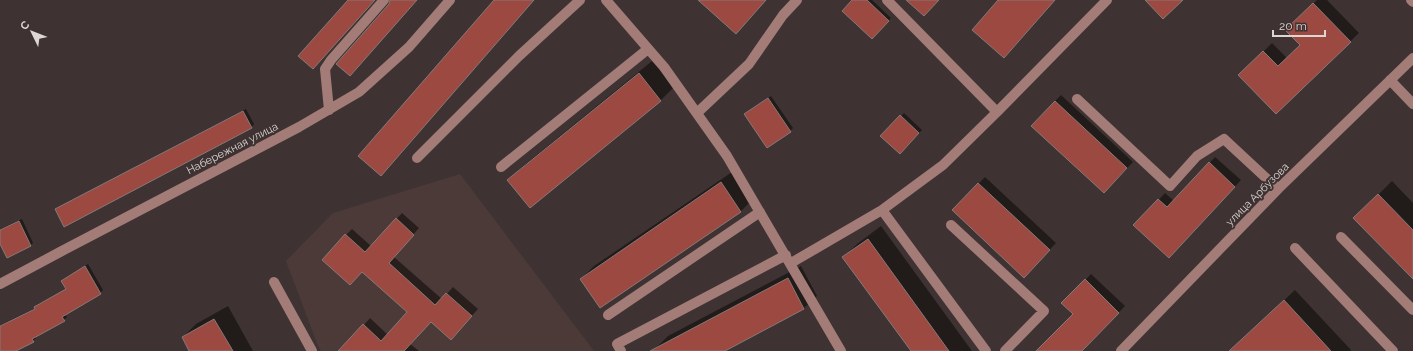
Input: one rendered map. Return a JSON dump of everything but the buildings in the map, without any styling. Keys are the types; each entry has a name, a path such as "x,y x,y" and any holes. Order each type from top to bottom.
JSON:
{"street":[{"path":"329,110 325,69 331,60 384,0"},
{"name":"Набережная улица","path":"0,284 299,127 359,92 409,47 450,0"},
{"path":"417,158 520,56 580,0"},
{"path":"606,0 664,66 727,156 842,351"},
{"path":"697,113 749,64 783,15 797,0"},
{"path":"887,0 996,112"},
{"path":"621,351 617,344 788,259 882,210 943,165 1107,0"},
{"path":"501,167 648,48"},
{"name":"улица Арбузова","path":"1121,351 1278,189 1413,58"},
{"path":"1390,80 1413,104"},
{"path":"1077,99 1170,186 1197,156 1224,139 1278,189"},
{"path":"882,210 986,351"},
{"path":"608,315 760,212"},
{"path":"951,225 1044,311 1005,351"},
{"path":"1342,237 1413,310"},
{"path":"1295,248 1393,351"},
{"path":"274,282 312,351"}],"shaded area":[{"path":"460,174 594,351 321,351 286,261 333,213"}]}
